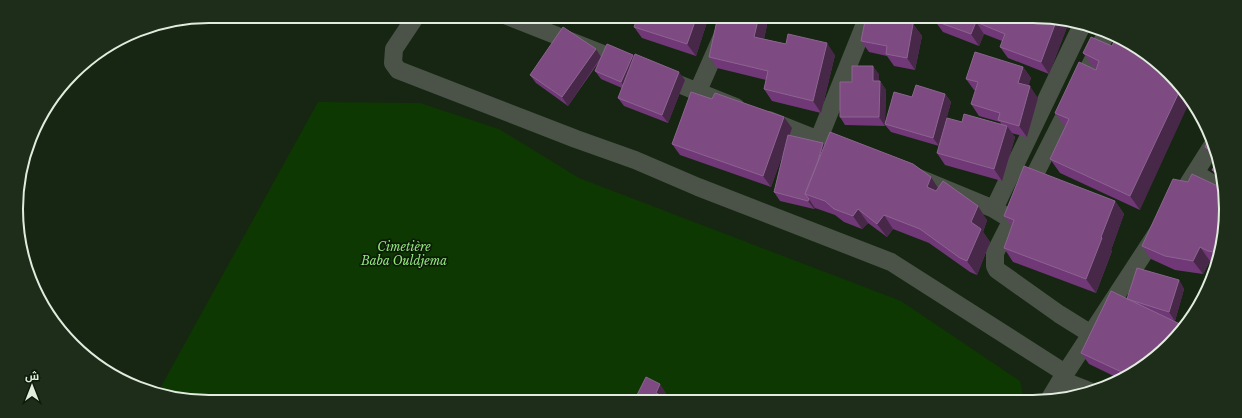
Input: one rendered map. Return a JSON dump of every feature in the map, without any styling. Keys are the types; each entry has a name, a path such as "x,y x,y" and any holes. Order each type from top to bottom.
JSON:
{"street":[{"path":"411,23 394,49 393,63 398,70 568,136 635,160 698,187 891,262 1063,377 1084,388"},
{"path":"525,23 698,91 818,141 868,159"},
{"path":"698,91 728,23"},
{"path":"818,141 865,23"},
{"path":"994,209 1076,28"},
{"path":"1091,334 1059,314 997,270 995,266 995,253 1104,37"},
{"path":"1053,394 1209,150"},
{"path":"896,169 994,209 1012,220"},
{"path":"1195,173 1217,187"}],"green space":[{"name":"Cimetière Baba Ouldjema","path":"318,102 420,103 499,129 579,178 901,301 1020,381 1023,395 197,395 160,389"}],"building":[{"path":"635,23 694,23 687,44 634,27"},
{"path":"716,23 757,23 754,37 786,44 788,34 827,43 813,101 764,89 768,71 709,57"},
{"path":"865,23 913,24 907,58 886,54 887,46 861,41"},
{"path":"941,23 976,23 971,34"},
{"path":"978,23 1045,23 1055,25 1041,62 1000,47 1005,34"},
{"path":"563,27 596,49 562,97 530,75"},
{"path":"1091,37 1112,46 1114,42 1146,61 1165,77 1179,93 1130,196 1050,159 1069,119 1055,113 1079,62 1096,70 1099,61 1083,53"},
{"path":"607,44 633,55 621,82 595,71"},
{"path":"975,52 1023,67 1018,83 1030,86 1019,126 998,120 1000,113 971,104 978,82 966,79"},
{"path":"635,54 679,72 662,115 618,98"},
{"path":"852,66 873,66 873,81 880,81 879,117 840,117 840,82 852,82"},
{"path":"916,85 945,94 933,138 885,124 894,92 912,97"},
{"path":"691,92 712,99 715,93 784,117 763,176 672,144"},
{"path":"964,114 1007,126 994,169 937,153 947,118 962,122"},
{"path":"830,132 913,164 931,177 927,187 936,191 943,181 978,206 971,222 981,229 967,261 960,258 920,229 884,215 877,224 858,209 853,216 834,209 825,201 805,194"},
{"path":"788,135 823,143 818,161 805,194 809,199 808,201 774,192"},
{"path":"1207,143 1209,150 1205,147"},
{"path":"1024,166 1115,201 1086,279 1004,248 1014,220 1004,216"},
{"path":"1192,174 1217,186 1219,197 1219,221 1214,252 1200,247 1193,261 1165,256 1142,246 1173,179 1188,182"},
{"path":"1137,268 1179,280 1169,312 1127,299"},
{"path":"1111,291 1180,324 1156,349 1122,372 1081,353"},
{"path":"646,377 660,384 656,393 660,395 637,395"}]}
